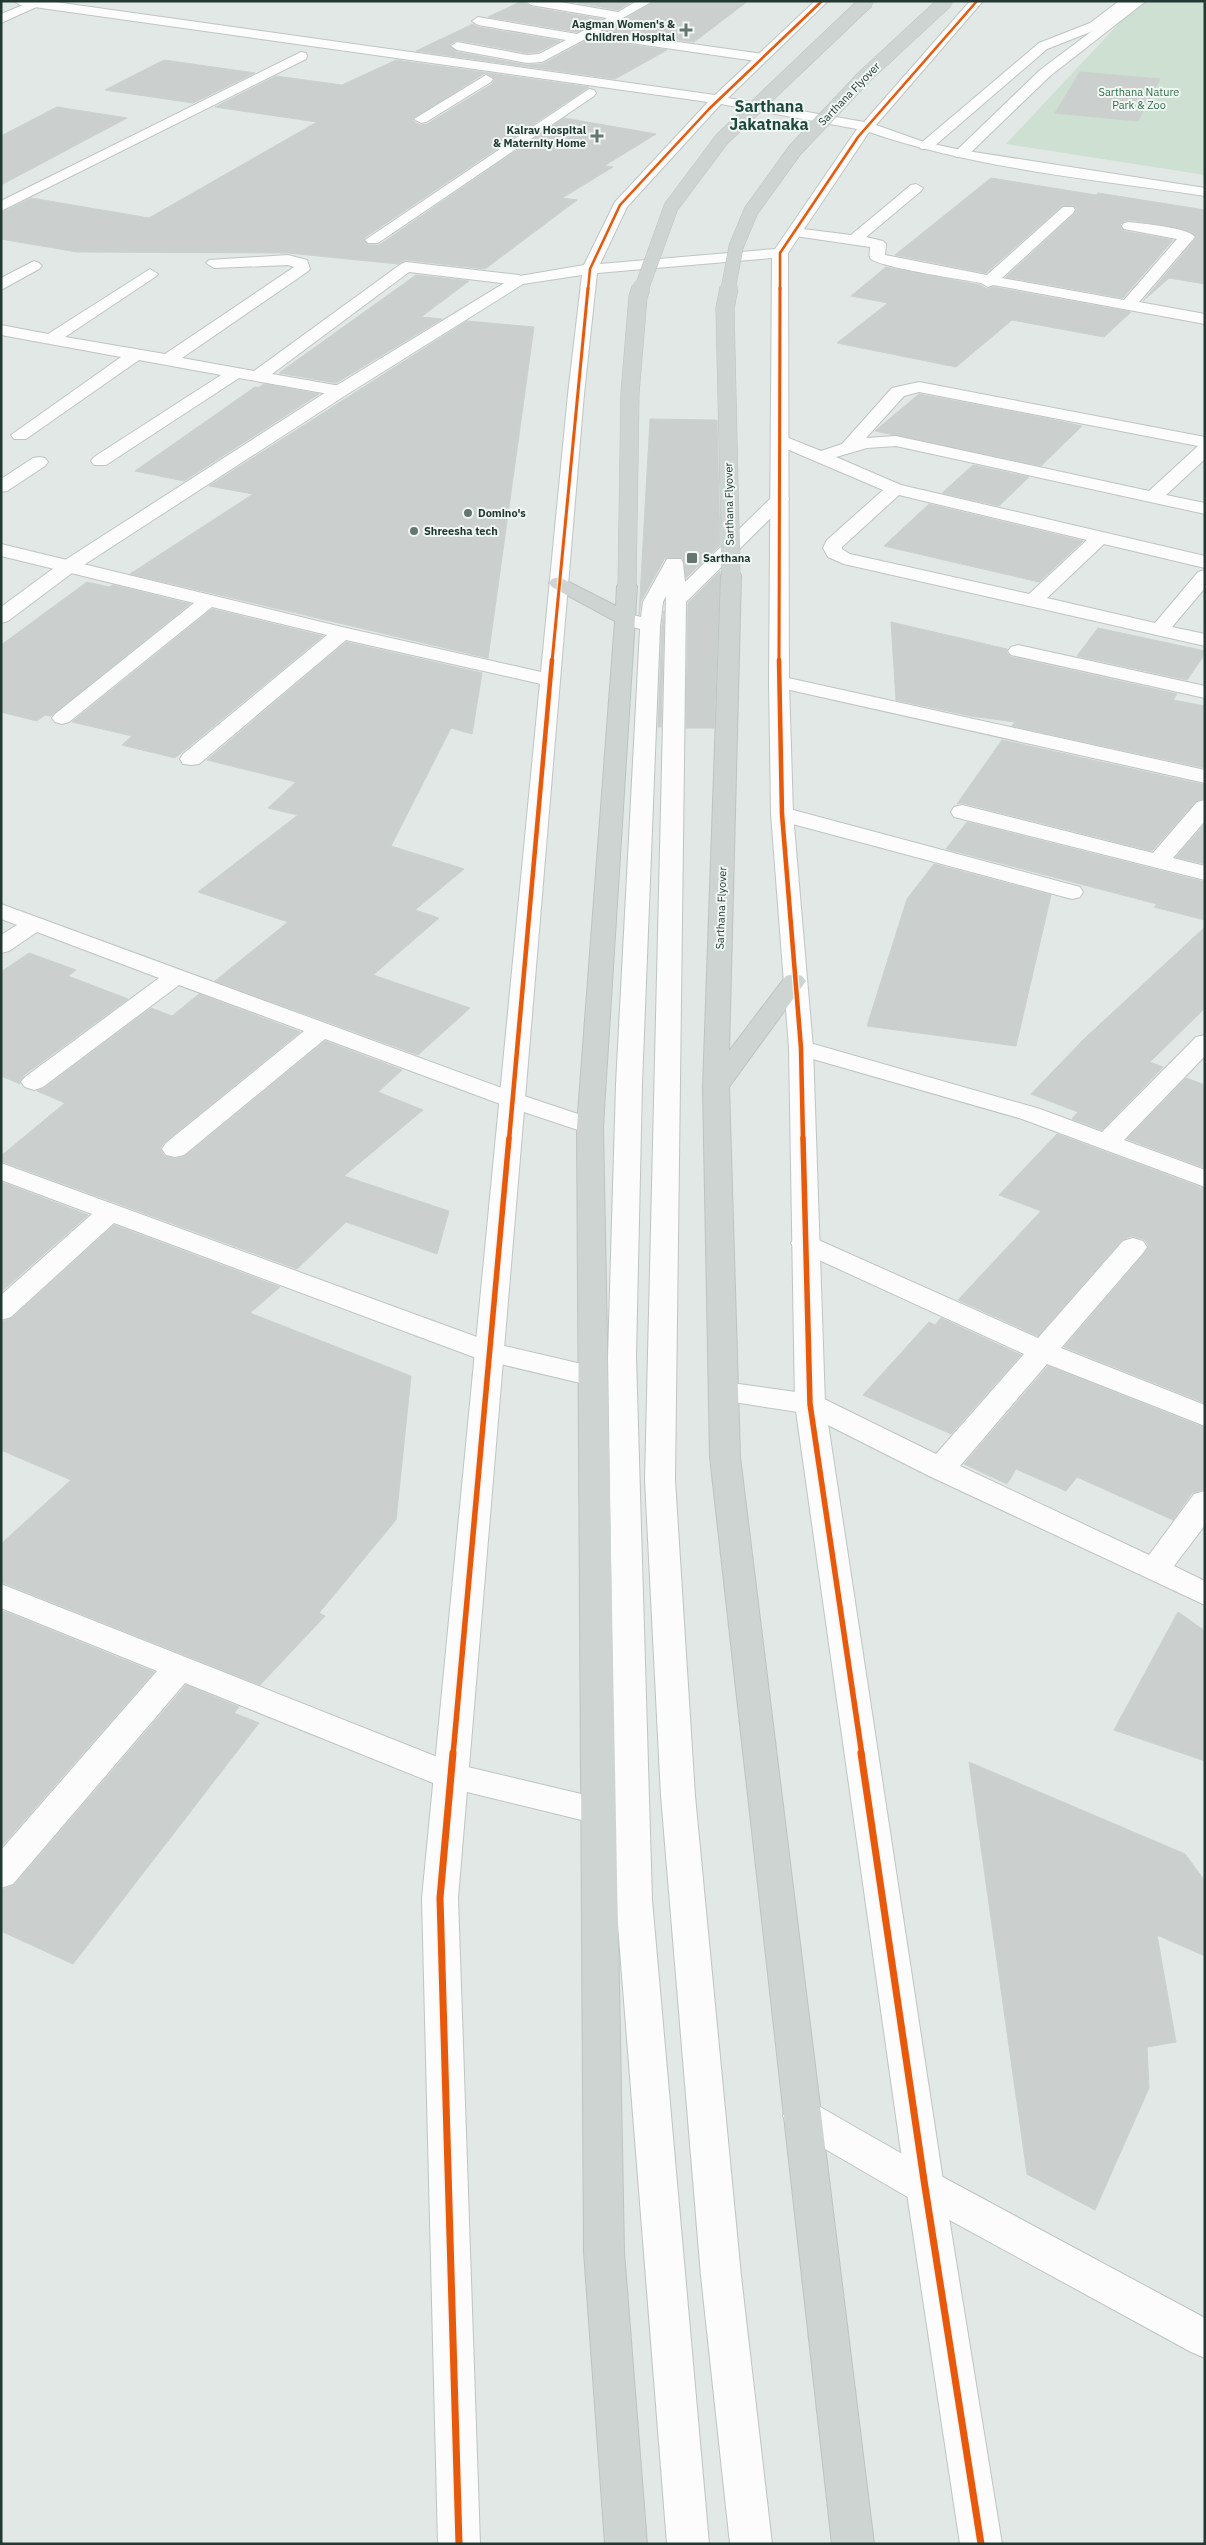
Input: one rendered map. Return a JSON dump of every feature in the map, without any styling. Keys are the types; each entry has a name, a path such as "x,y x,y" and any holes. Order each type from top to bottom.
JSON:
{"main road":[{"path":"626,2544 604,2252 590,1126 638,622 627,586 630,393 638,297 671,207 722,139 867,1"},
{"name":"Sarthana Flyover","path":"853,2544 725,1457 716,1087 731,575 725,308 736,247 751,211 795,150 864,77 946,1"},
{"path":"559,583 638,622"},
{"path":"716,1087 794,981"}],"street":[{"path":"531,1 620,16"},
{"path":"457,46 537,59 647,1"},
{"path":"459,2544 440,1898 550,680 590,269 620,205 714,104 822,1"},
{"path":"977,1 862,132 788,243 781,440 779,682 782,814 794,981 801,1048 810,1404 925,2187 981,2544"},
{"path":"923,146 1043,46 1094,26 1127,1"},
{"path":"961,154 1045,73 1140,1"},
{"path":"1,11 37,4 714,104 862,132 961,154 1205,192"},
{"path":"1,19 18,7 153,34"},
{"path":"478,20 764,58"},
{"path":"1,207 306,56 281,53"},
{"path":"388,67 589,93 714,104"},
{"path":"421,119 486,79"},
{"path":"373,240 589,93"},
{"path":"854,240 916,188"},
{"path":"988,282 1068,210"},
{"path":"1127,306 1187,238 1178,234 1129,226"},
{"path":"259,376 406,267 519,280 788,243 854,240 878,244 877,257 881,260 988,282 1205,319"},
{"path":"169,359 302,269 302,263 288,260 214,263"},
{"path":"1,285 34,266"},
{"path":"52,338 150,274"},
{"path":"1,617 69,566 340,391 519,280"},
{"path":"1,330 340,391"},
{"path":"1,345 20,333"},
{"path":"20,435 136,354"},
{"path":"100,461 236,372"},
{"path":"848,448 898,392 920,387 1205,442"},
{"path":"781,440 895,489 1205,562"},
{"path":"820,457 881,440 896,441 1205,508"},
{"path":"1152,497 1205,449"},
{"path":"1,487 39,462"},
{"path":"895,489 834,544 832,548 835,553 844,558 1205,640"},
{"path":"676,601 780,499"},
{"path":"1033,601 1101,537"},
{"path":"1,550 342,633 550,680"},
{"path":"688,2544 634,1900 622,1357 638,622 654,602 674,563 676,601 660,1480 678,1796 721,2276 751,2544"},
{"path":"1159,630 1205,576"},
{"path":"62,718 209,600"},
{"path":"191,759 342,633"},
{"path":"1018,651 1205,692"},
{"path":"779,682 1205,777"},
{"path":"1158,861 1205,807"},
{"path":"962,812 1205,873"},
{"path":"782,814 1072,892"},
{"path":"1,911 512,1100 590,1126"},
{"path":"1,946 35,923"},
{"path":"34,1082 176,976"},
{"path":"175,1149 322,1030"},
{"path":"1108,1141 1205,1042"},
{"path":"801,1048 1023,1111 1205,1178"},
{"path":"1,1171 489,1352 593,1376"},
{"path":"1,1311 111,1211"},
{"path":"805,1243 1042,1351 1205,1416"},
{"path":"940,1469 1133,1247"},
{"path":"724,1392 810,1404 940,1469 1205,1594"},
{"path":"1155,1570 1205,1502"},
{"path":"1,1594 179,1668 450,1776 598,1812"},
{"path":"1,1874 179,1668"},
{"path":"802,2116 925,2187 1205,2339"}],"green space":[{"name":"Sarthana Nature Park & Zoo","path":"1140,1 1205,1 1205,175 1006,144"}],"building":[{"path":"522,1 531,7 601,19 577,32 488,17"},
{"path":"567,1 633,1 618,10"},
{"path":"655,1 748,1 694,42 606,30"},
{"path":"473,24 478,27 560,41 538,52 527,53 457,40 449,45 457,52 527,65 543,64 589,39 667,50 615,79 416,51"},
{"path":"164,60 255,73 193,103 105,90"},
{"path":"396,60 589,87 364,238 368,245 379,245 564,118 656,134 604,166 613,167 562,198 577,200 485,269 406,260 398,264 288,253 77,252 1,239 1,213 31,198 149,218 317,122 215,107 276,76 342,85","holes":["485,73 495,79 492,84 427,124 420,125 412,120"]},
{"path":"1080,72 1160,79 1138,121 1055,113"},
{"path":"57,107 127,118 1,185 1,136"},
{"path":"991,178 1205,210 1205,284 1169,278 1143,301 1197,237 1191,232 1175,227 1129,220 1124,221 1120,225 1124,231 1173,240 1123,298 1006,277 1074,214 1077,209 1073,205 1062,206 986,273 895,255"},
{"path":"886,267 980,285 987,289 993,287 1131,312 1104,337 1012,320 956,367 837,343 888,303 851,296"},
{"path":"416,275 469,281 421,317 442,319 336,383 279,373"},
{"path":"467,321 534,327 488,658 130,574 253,494 209,486"},
{"path":"264,384 319,394 184,481 135,471 255,387 258,388"},
{"path":"919,394 1082,426 1041,466 875,431"},
{"path":"650,419 717,420 720,545 686,578 683,558 665,558 641,601 639,615"},
{"path":"973,465 1029,477 999,506 942,493"},
{"path":"929,504 1083,541 1039,582 884,546"},
{"path":"720,571 714,728 686,728 688,603"},
{"path":"87,582 109,587 113,585 190,604 51,716 45,715 37,721 1,712 1,645"},
{"path":"212,609 323,636 175,758 122,745 132,736 72,722"},
{"path":"664,611 661,727 658,727 662,626"},
{"path":"891,622 1007,649 1006,652 1011,657 1177,694 1173,700 1205,706 1205,768 1012,726 1015,722 971,716 896,700"},
{"path":"1098,628 1205,651 1205,654 1187,680 1077,656"},
{"path":"346,642 482,673 472,734 451,728 391,846 464,869 415,910 439,918 373,975 470,1008 418,1055 215,981 288,922 198,892 298,815 268,808 296,782 207,760"},
{"path":"1002,740 1205,785 1205,798 1196,801 1152,851 962,803 957,804"},
{"path":"967,822 1205,882 1205,920 1154,907 1157,904 946,849"},
{"path":"1205,824 1205,864 1176,857"},
{"path":"934,864 1051,895 1016,1046 867,1026 907,899"},
{"path":"1205,927 1205,1008 1150,1062 1163,1067 1102,1130 1072,1119 1078,1112 1031,1094 1085,1038"},
{"path":"29,953 76,970 68,976 128,999 24,1075 20,1084 1,1076 1,972"},
{"path":"199,994 300,1032 165,1142 160,1148 164,1156 175,1159 185,1156 325,1041 402,1070 378,1092 423,1110 344,1176 449,1211 437,1254 346,1222 297,1269 1,1161 1,1156 65,1103 37,1091 44,1088 151,1008 172,1016"},
{"path":"1186,1078 1205,1085 1205,1168 1127,1139"},
{"path":"1057,1134 1205,1189 1205,1403 1064,1347 1144,1254 1149,1246 1144,1239 1132,1236 1122,1240 1038,1336 958,1300 1041,1211 999,1195"},
{"path":"1,1182 88,1215 1,1292"},
{"path":"114,1225 280,1287 250,1313 411,1376 396,1520 319,1613 325,1616 260,1685 1,1582 1,1544 71,1480 1,1450 1,1322 12,1318"},
{"path":"941,1318 1021,1355 951,1434 863,1395 929,1322 935,1325"},
{"path":"1048,1366 1205,1428 1205,1489 1192,1493 1173,1520 1077,1477 1066,1491 1016,1469 1007,1484 964,1464"},
{"path":"1,1610 154,1672 1,1847"},
{"path":"1178,1612 1205,1631 1205,1761 1114,1730"},
{"path":"186,1685 239,1707 234,1713 259,1723 73,1964 1,1931 1,1890 14,1885"},
{"path":"969,1762 1185,1854 1205,1881 1205,1956 1157,1935 1176,2042 1147,2047 1149,2088 1095,2210 1027,2174"}],"cycle path":[{"path":"459,2544 440,1898 576,394 590,269 620,205 709,109 822,1"},
{"path":"977,1 858,137 780,253 779,682 782,814 794,981 801,1048 810,1404 925,2187 981,2544"}],"place":[{"name":"Aagman Women's & Children Hospital","path":"686,30"},
{"name":"Kalrav Hospital & Maternity Home","path":"597,136"},
{"name":"Domino's","path":"468,513"},
{"name":"Shreesha tech","path":"414,531"},
{"name":"Sarthana","path":"692,558"}],"district":[{"name":"Sarthana Jakatnaka","path":"769,115"}]}
